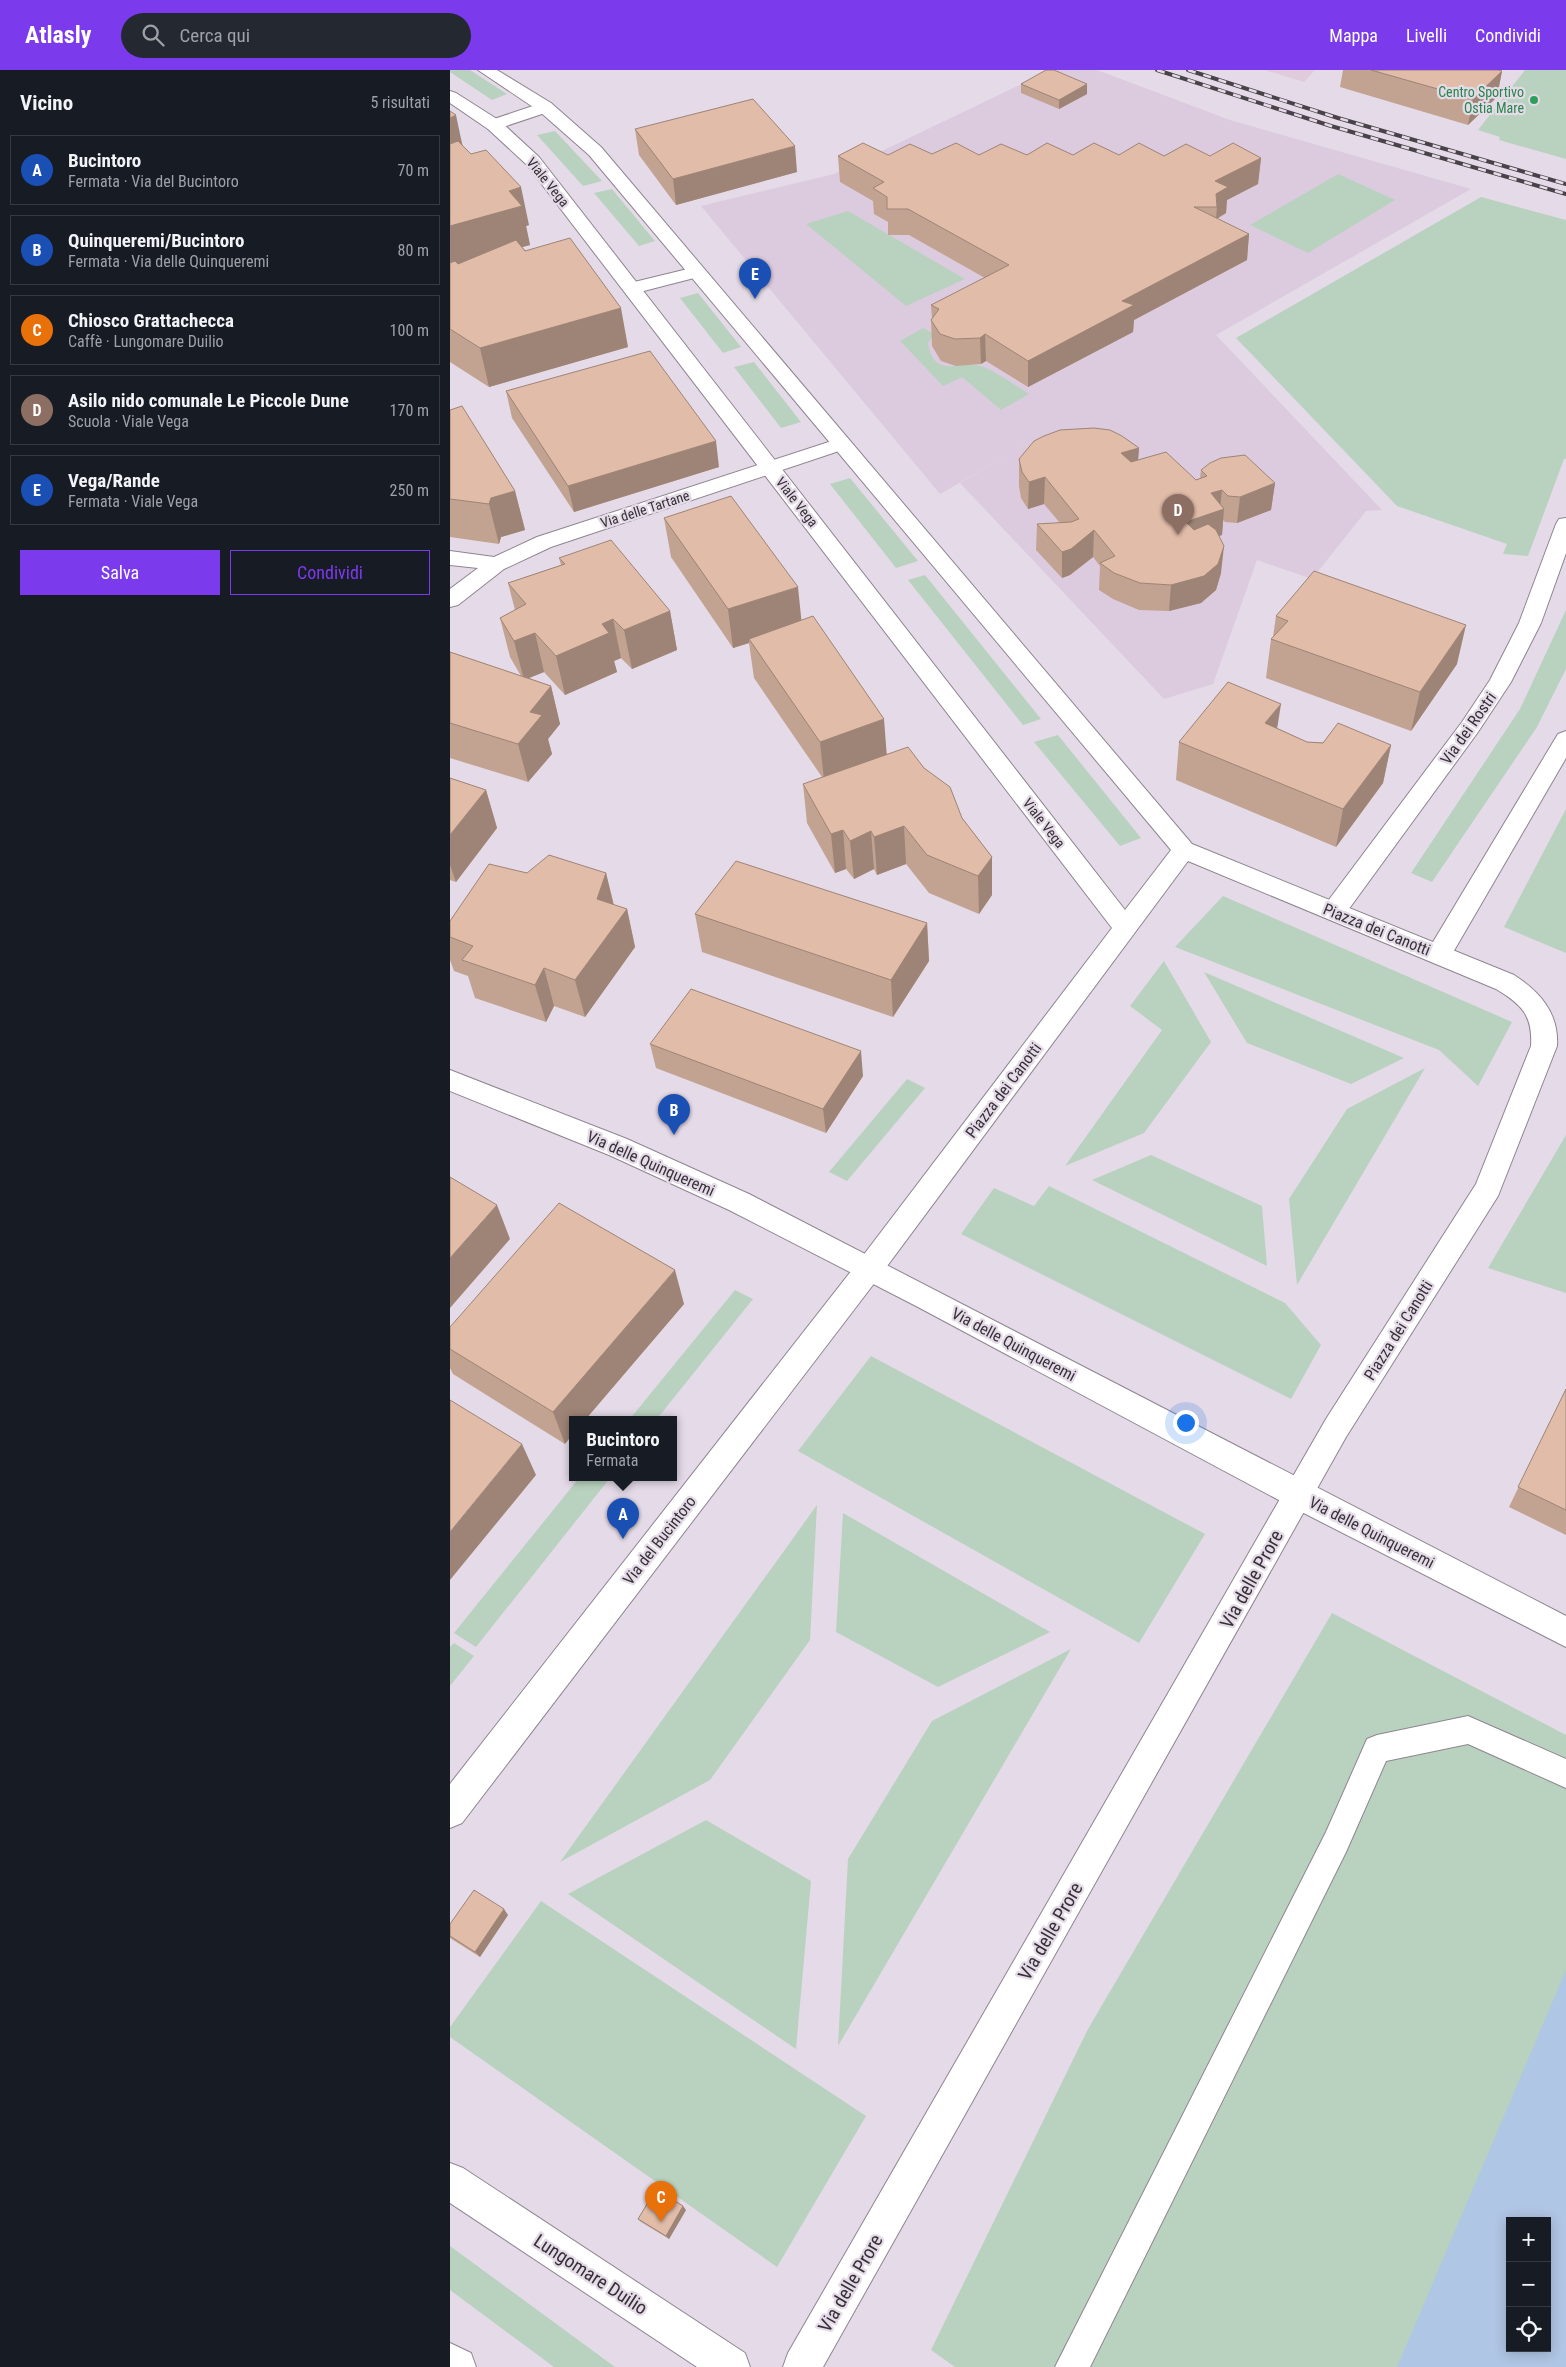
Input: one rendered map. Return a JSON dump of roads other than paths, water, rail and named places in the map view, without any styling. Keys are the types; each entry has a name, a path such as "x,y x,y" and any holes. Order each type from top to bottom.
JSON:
{"street":[{"path":"486,70 545,107 595,151 1184,850"},
{"name":"Viale Vega","path":"450,96 494,125 533,161 1125,928"},
{"path":"494,125 545,107"},
{"path":"632,288 696,272"},
{"name":"Via delle Tartane","path":"450,600 497,564 544,542 841,444"},
{"name":"Via dei Rostri","path":"1334,911 1470,727 1500,682 1530,623 1566,524"},
{"path":"450,558 497,564"},
{"path":"1439,954 1566,739"},
{"name":"Piazza dei Canotti","path":"869,1269 1184,850 1505,982 1529,999 1539,1011 1544,1022 1546,1035 1544,1046 1488,1188 1336,1428 1298,1495"},
{"name":"Via delle Quinqueremi","path":"450,1080 582,1132 739,1202 1298,1495 1566,1632"},
{"name":"Via del Bucintoro","path":"450,1811 869,1269"},
{"name":"Via delle Prore","path":"802,2367 1298,1495"},
{"name":"Lungomare Duilio","path":"450,2181 732,2367"},
{"path":"450,2362 457,2367"}],"lane":[{"path":"1072,2367 1336,1842 1377,1749 1468,1730 1546,1763 1566,1774"}],"water":[{"path":"1566,1970 1566,2367 1397,2367"}],"railway":[{"path":"1157,70 1331,126 1566,194"},
{"path":"1188,70 1338,118 1566,184"}],"place":[{"name":"Centro Sportivo Ostia Mare","path":"1534,100"},
{"name":"Vega/Rande","path":"755,299"},
{"name":"Asilo nido comunale Le Piccole Dune","path":"1178,535"},
{"name":"Quinqueremi/Bucintoro","path":"674,1135"},
{"name":"Bucintoro","path":"623,1539"},
{"name":"Chiosco Grattachecca","path":"661,2222"}]}
